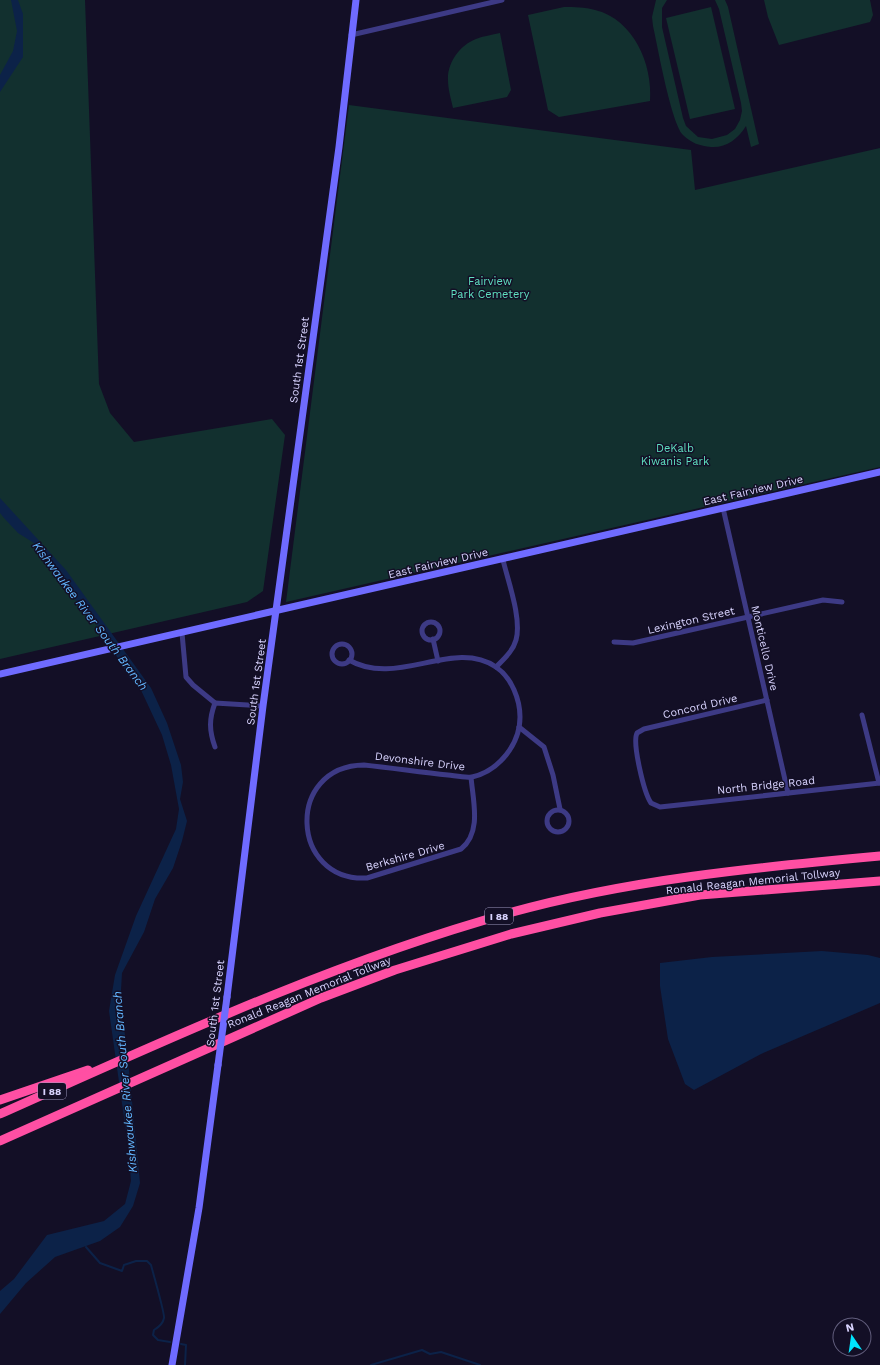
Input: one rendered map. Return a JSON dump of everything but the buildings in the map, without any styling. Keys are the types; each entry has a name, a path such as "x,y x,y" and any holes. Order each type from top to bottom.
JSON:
{"highway":[{"name":"Ronald Reagan Memorial Tollway","path":"103,1067 315,978 433,936 510,913 598,893 699,877 781,866 880,856"},
{"name":"Ronald Reagan Memorial Tollway","path":"0,1141 280,1015 359,983 438,956 511,934 600,913 700,895 880,881"},
{"path":"0,1100 103,1067"},
{"name":"I 88","path":"0,1114 103,1067"}],"street":[{"name":"South 1st Street","path":"172,1365 199,1208 264,706 338,155 356,0"},
{"path":"351,35 502,0"},
{"name":"East Fairview Drive","path":"0,674 503,560 880,472"},
{"name":"Monticello Drive","path":"723,508 788,792"},
{"path":"349,660 360,666 392,669 438,661 467,658 496,667 513,647 517,633 516,614 503,560"},
{"name":"Lexington Street","path":"614,642 633,643 823,600 842,602"},
{"path":"182,633 186,677 193,685 215,703 264,706"},
{"path":"433,639 438,661"},
{"name":"Devonshire Drive","path":"310,803 314,793 323,780 335,771 348,766 364,765 471,777 488,770 503,759 516,740 519,727 520,708 516,693 496,667"},
{"name":"Concord Drive","path":"655,806 647,795 639,763 635,743 637,733 644,729 767,700"},
{"path":"214,747 210,724 215,703"},
{"path":"862,714 879,783"},
{"path":"519,727 540,743 546,752 553,775 560,809 567,813 570,820 565,830 557,832 548,826 547,819 550,813 560,809"},
{"name":"Berkshire Drive","path":"310,803 307,815 307,829 311,844 317,855 329,868 339,874 355,878 367,878 445,855 466,844 474,826 471,777"},
{"name":"North Bridge Road","path":"655,806 660,807 879,783"}],"green space":[{"path":"0,0 85,0 99,384 110,413 134,442 272,419 285,435 263,591 247,602 0,659"},
{"path":"656,0 667,0 662,8 662,27 686,126 698,137 712,139 727,135 735,129 740,120 742,111 719,9 715,0 725,0 728,7 759,144 751,147 746,126 731,142 716,147 707,147 696,144 683,135 674,116 653,26 652,17"},
{"path":"764,0 870,0 873,15 870,22 779,45 768,17"},
{"path":"564,7 587,8 608,15 620,23 630,33 644,58 648,72 650,101 559,117 548,110 528,15"},
{"path":"711,7 735,109 690,119 666,18"},
{"path":"500,33 511,90 507,97 453,108 448,87 448,74 452,61 460,50 470,42 482,37"},
{"name":"Fairview Park Cemetery","path":"349,105 691,150 695,190 880,148 880,467 286,602"}],"water":[{"path":"11,0 18,0 23,14 23,57 0,92 0,75 13,51 17,31"},
{"name":"Kishwaukee River South Branch","path":"0,498 66,570 151,688 167,723 181,765 183,782 180,799 187,821 173,868 155,899 144,932 122,973 120,1007 126,1040 140,1183 133,1206 120,1227 100,1241 55,1257 26,1283 0,1314 0,1291 14,1279 47,1235 104,1221 125,1204 131,1181 129,1153 109,1011 115,975 136,916 176,829 179,809 171,765 162,735 140,688 129,677 101,630 45,561 45,555 34,543 18,533 0,513"},
{"path":"822,951 868,955 880,958 880,1003 761,1054 694,1090 685,1084 668,1039 660,986 660,963 712,957"}],"waterway":[{"path":"86,1247 100,1263 122,1271 124,1265 136,1261 147,1261 151,1265 164,1315 163,1322 154,1330 153,1335 158,1340 170,1342"},
{"path":"181,1344 186,1345 185,1365"},
{"path":"371,1365 422,1350 430,1354 441,1352 480,1365"}],"park label":[{"name":"DeKalb Kiwanis Park","path":"675,454"}]}
